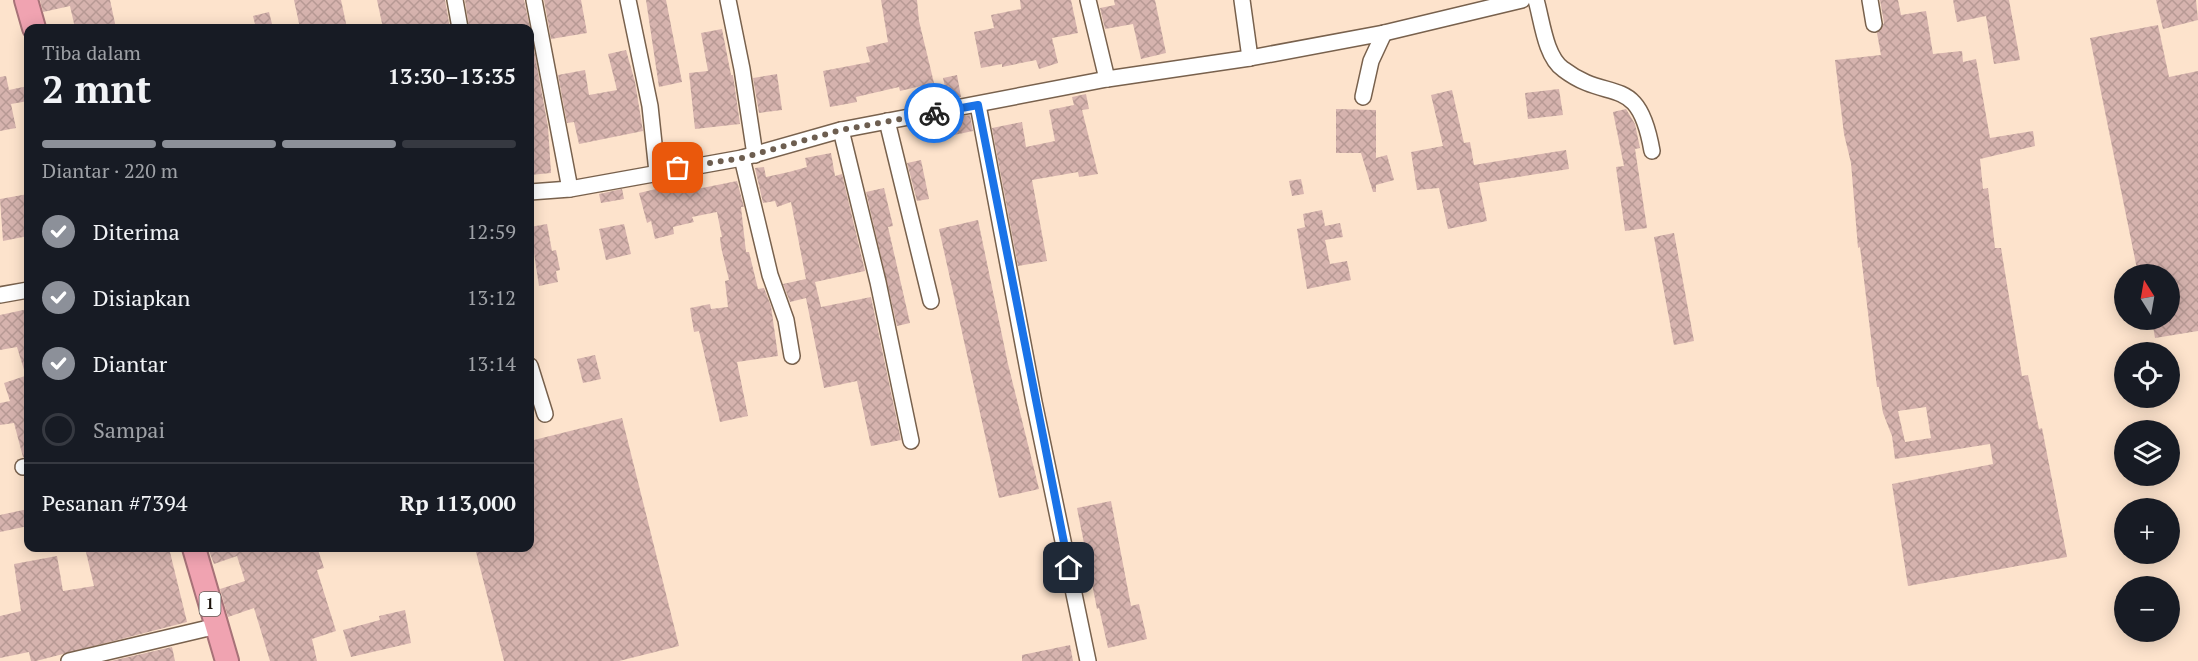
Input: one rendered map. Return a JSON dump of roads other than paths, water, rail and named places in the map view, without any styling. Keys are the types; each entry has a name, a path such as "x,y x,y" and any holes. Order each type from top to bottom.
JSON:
{"highway":[{"path":"26,0 33,24"},
{"name":"1","path":"195,552 227,661"}],"street":[{"path":"455,0 459,24"},
{"path":"534,0 570,189"},
{"path":"628,0 650,106 657,172"},
{"path":"728,0 742,69 748,157 770,275 786,320 792,356"},
{"path":"1088,0 1107,79"},
{"path":"1242,0 1250,58"},
{"path":"534,192 570,189 748,157 841,130 1107,79 1250,58 1384,33 1522,0"},
{"path":"1536,0 1551,52 1562,69 1630,98 1640,111 1647,128 1652,152"},
{"path":"1870,0 1874,24"},
{"path":"1363,97 1371,61 1384,33"},
{"path":"978,105 1034,402 1088,661"},
{"path":"887,121 931,301"},
{"path":"841,130 878,282 911,441"},
{"path":"0,295 24,291"},
{"path":"534,380 544,414"},
{"path":"69,661 217,626"}]}
